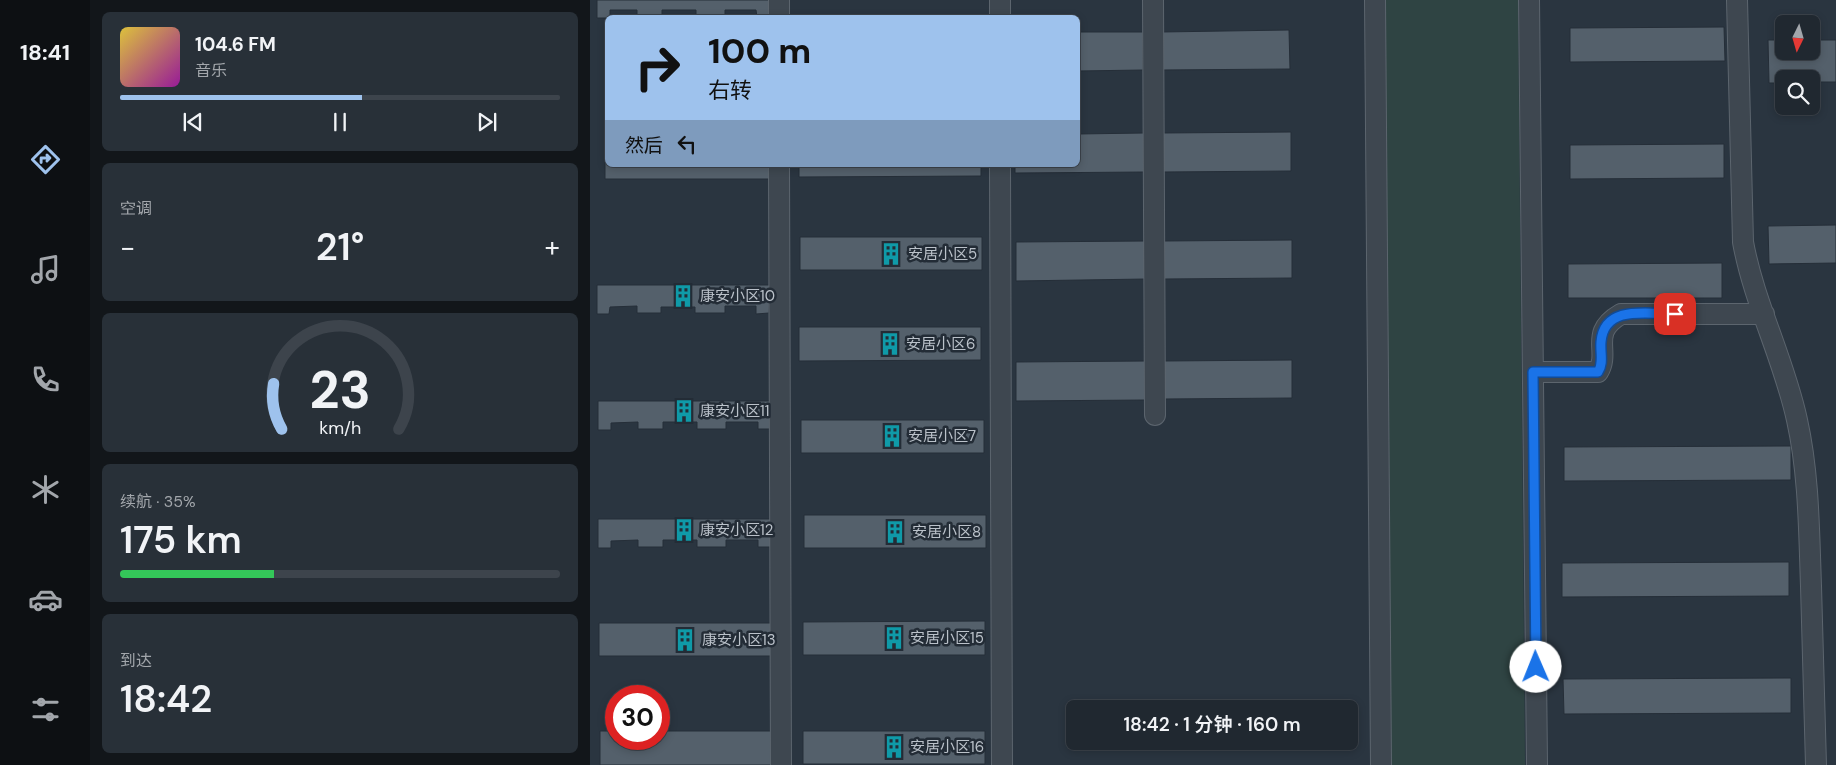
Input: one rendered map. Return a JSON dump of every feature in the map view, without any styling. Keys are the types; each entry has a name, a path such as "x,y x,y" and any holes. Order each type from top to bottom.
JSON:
{"street":[{"path":"779,0 779,15"},
{"path":"1000,0 1000,15"},
{"path":"1153,0 1156,415"},
{"path":"1375,0 1380,765"},
{"path":"1529,0 1536,765"},
{"path":"1737,0 1743,242 1749,275 1764,314 1797,419 1805,470 1809,525 1816,765"},
{"path":"779,167 781,765"},
{"path":"1000,167 1002,765"},
{"path":"1533,372 1598,372 1602,366 1601,340 1608,321 1621,314 1764,314"}],"green space":[{"path":"1382,0 1518,0 1525,765 1391,765"}],"building":[{"path":"597,0 770,0 770,15 757,15 756,10 725,10 725,15 696,15 696,10 662,10 662,15 637,15 637,10 610,10 610,15 605,15 605,18 597,18"},
{"path":"1724,27 1725,61 1570,62 1570,28"},
{"path":"1289,30 1290,69 1161,70 1161,32"},
{"path":"1080,32 1143,32 1143,70 1080,71"},
{"path":"1768,40 1775,40 1775,60 1820,60 1820,40 1836,40 1836,82 1820,82 1820,70 1775,70 1775,83 1769,83"},
{"path":"1291,132 1291,171 1163,172 1162,133"},
{"path":"1144,133 1145,172 1015,173 1015,167 1080,167 1080,134"},
{"path":"1724,144 1724,178 1570,179 1570,145"},
{"path":"605,167 771,167 771,179 605,179"},
{"path":"799,167 981,167 981,176 799,177"},
{"path":"1836,225 1836,263 1769,264 1768,226"},
{"name":"安居小区5","path":"800,237 982,237 982,270 800,270"},
{"path":"1292,240 1292,278 1164,279 1163,241"},
{"path":"1145,241 1146,279 1016,281 1016,242"},
{"path":"1722,263 1722,298 1568,298 1568,264"},
{"name":"康安小区10","path":"597,285 770,285 769,313 756,314 756,306 725,306 725,313 695,313 695,307 661,307 661,313 637,313 637,306 610,307 609,314 597,314"},
{"name":"安居小区6","path":"799,327 981,327 981,360 799,361"},
{"path":"1292,360 1292,398 1164,399 1164,361"},
{"path":"1146,361 1146,400 1016,401 1016,362"},
{"name":"康安小区11","path":"598,401 771,401 771,429 758,429 758,422 726,422 726,429 697,429 697,422 663,422 663,429 638,429 638,422 611,423 611,430 598,430"},
{"name":"安居小区7","path":"801,420 984,420 984,453 801,453"},
{"path":"1791,446 1791,480 1564,481 1564,447"},
{"name":"安居小区8","path":"804,515 986,515 986,548 804,548"},
{"name":"康安小区12","path":"598,519 771,519 771,547 758,547 758,540 726,540 726,547 697,547 697,540 663,540 663,547 638,547 638,540 611,541 611,548 598,548"},
{"path":"1789,562 1789,596 1562,597 1562,563"},
{"name":"安居小区15","path":"985,621 985,655 803,655 803,622"},
{"name":"康安小区13","path":"599,623 772,623 772,656 599,656"},
{"path":"1791,678 1791,713 1564,714 1563,679"},
{"path":"600,731 605,731 605,750 670,750 670,731 774,731 774,765 600,765"},
{"name":"安居小区16","path":"803,731 985,731 985,764 803,764"}],"place":[{"name":"安居小区5","path":"891,254"},
{"name":"康安小区10","path":"683,296"},
{"name":"安居小区6","path":"890,344"},
{"name":"康安小区11","path":"684,411"},
{"name":"安居小区7","path":"892,436"},
{"name":"康安小区12","path":"684,530"},
{"name":"安居小区8","path":"895,532"},
{"name":"安居小区15","path":"894,638"},
{"name":"康安小区13","path":"685,640"},
{"name":"安居小区16","path":"894,747"}],"route":[{"path":"1536,667 1533,372 1598,372 1602,366 1601,340 1608,321 1621,314 1675,314"}]}
